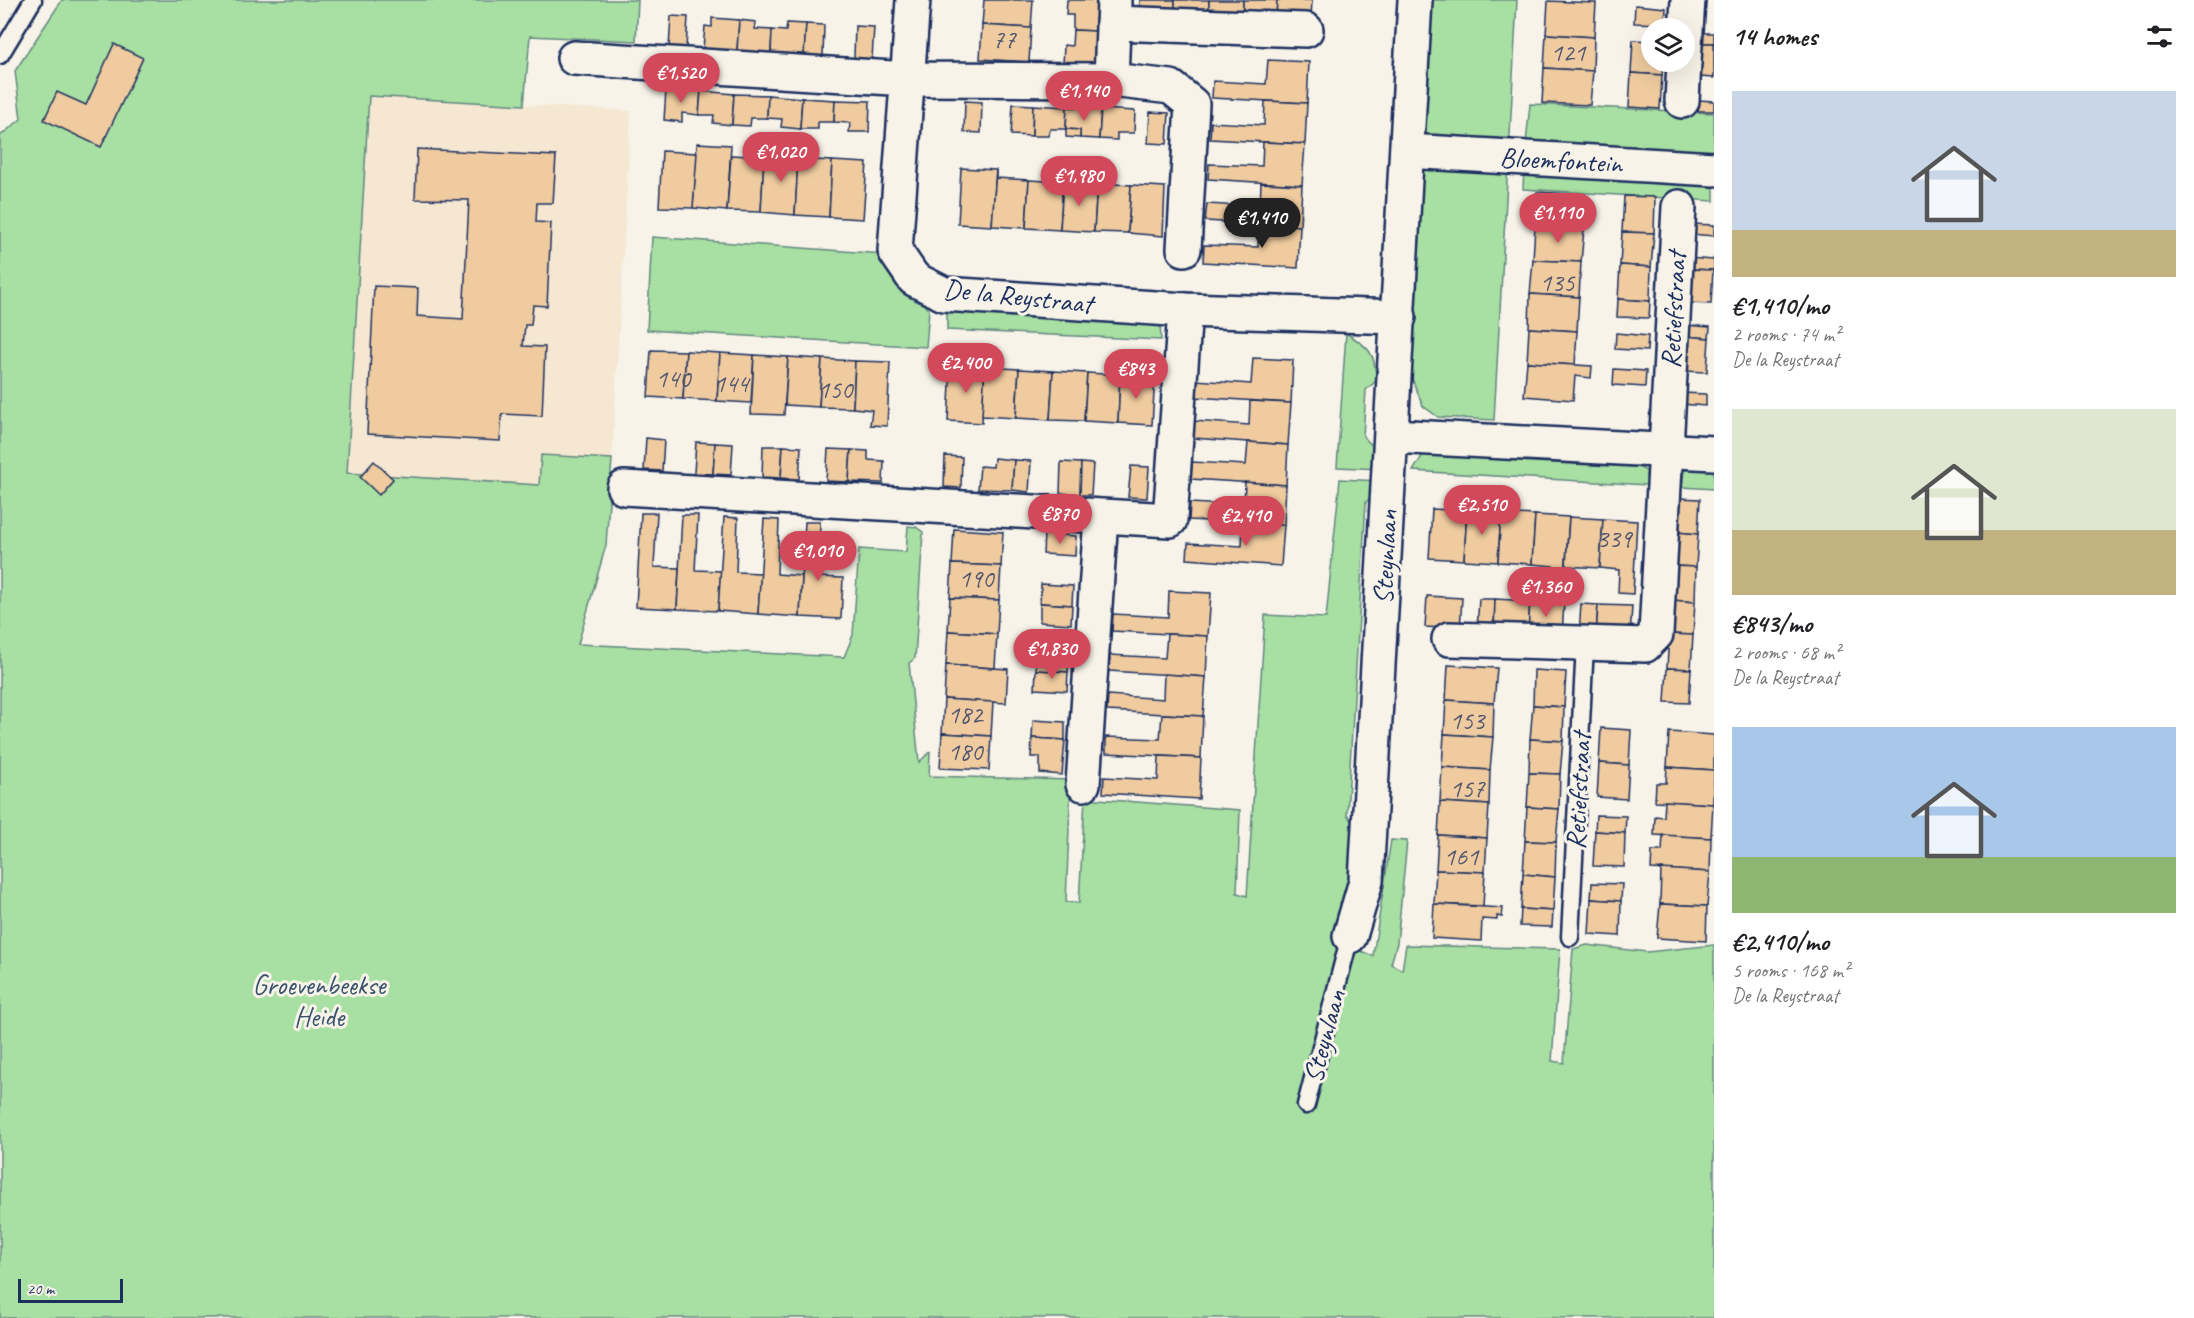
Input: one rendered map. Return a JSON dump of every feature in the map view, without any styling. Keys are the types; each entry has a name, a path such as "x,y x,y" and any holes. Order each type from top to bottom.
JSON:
{"street":[{"name":"De la Reystraat","path":"913,0 896,251 914,279 944,294 1185,310 1399,317"},
{"name":"Steynlaan","path":"1350,936 1366,881 1415,0"},
{"path":"1687,18 1688,0"},
{"path":"1111,80 1114,11 1306,30"},
{"path":"574,58 908,79 1111,80 1171,87 1192,104 1184,249"},
{"path":"1682,101 1683,72"},
{"name":"Bloemfontein","path":"1407,151 1714,169"},
{"name":"Retiefstraat","path":"1449,639 1585,645 1645,645 1656,634 1679,207"},
{"path":"624,488 1170,520 1185,310"},
{"path":"1392,436 1714,453"},
{"path":"1083,784 1101,517"}],"lane":[{"path":"0,55 33,0"},
{"name":"Retiefstraat","path":"1570,937 1585,645"},
{"name":"Steynlaan","path":"1306,1105 1350,936"}],"shaded area":[{"path":"369,96 631,111 612,459 541,455 539,485 347,474"}],"green space":[{"name":"Groevenbeekse Heide","path":"62,0 638,0 636,41 530,36 524,105 369,96 347,473 539,485 541,455 612,459 606,545 578,644 844,657 853,635 859,549 906,552 908,526 916,527 923,532 915,658 909,663 919,762 930,752 929,776 1071,780 1066,902 1079,903 1085,798 1240,810 1237,893 1247,896 1265,615 1326,618 1340,479 1379,481 1378,490 1366,502 1347,814 1357,830 1352,877 1339,942 1373,956 1391,840 1407,841 1397,943 1391,964 1402,970 1406,945 1560,949 1552,1061 1564,1063 1573,949 1587,945 1647,952 1714,945 1714,1318 0,1318 0,136 21,119 15,71"},
{"path":"1431,0 1517,0 1509,153 1418,135 1424,130"},
{"path":"1530,104 1714,113 1714,163 1525,153"},
{"path":"1508,163 1494,420 1438,417 1423,406 1411,376 1422,181 1417,169"},
{"path":"1524,168 1714,176 1714,201 1523,189"},
{"path":"652,237 883,254 929,310 926,347 647,330"},
{"path":"947,310 1160,321 1161,340 947,330"},
{"path":"1346,333 1366,347 1375,364 1376,381 1366,390 1363,436 1382,456 1381,469 1337,467"},
{"path":"1424,453 1633,464 1646,471 1647,485 1413,471"},
{"path":"1694,465 1714,466 1714,489 1682,487 1684,471"}],"building":[{"path":"984,0 1033,0 1031,28 982,25"},
{"path":"1067,0 1098,0 1096,31 1073,30 1073,15 1066,15"},
{"path":"1140,0 1175,0 1175,12 1140,9"},
{"path":"1175,0 1209,0 1209,13 1175,12"},
{"path":"1209,0 1243,0 1243,16 1209,13"},
{"path":"1243,0 1277,0 1276,18 1243,16"},
{"path":"1277,0 1312,0 1311,19 1276,18"},
{"path":"1548,1 1596,3 1594,37 1546,34"},
{"path":"1635,5 1666,8 1665,18 1641,18 1641,23 1634,23"},
{"path":"671,16 688,17 686,48 669,48"},
{"path":"712,18 739,20 737,51 703,49 705,26 712,27"},
{"path":"739,20 756,22 755,29 772,30 771,53 737,51"},
{"path":"787,23 806,24 804,55 771,53 772,30 786,31"},
{"path":"806,24 824,25 823,56 804,55"},
{"path":"982,25 1031,28 1029,62 980,59"},
{"path":"855,26 874,27 872,59 854,58"},
{"path":"1073,30 1096,31 1094,66 1063,65 1064,45 1072,46"},
{"path":"1702,33 1714,33 1714,43 1702,43"},
{"path":"1546,34 1594,37 1593,71 1544,68"},
{"path":"1633,40 1641,40 1641,72 1662,72 1662,75 1631,73"},
{"path":"1702,43 1714,43 1714,78 1700,77"},
{"path":"114,44 143,58 101,147 44,120 57,92 86,105"},
{"path":"1268,60 1309,62 1307,103 1212,98 1213,81 1266,84"},
{"path":"1544,68 1593,71 1590,105 1542,103"},
{"path":"1631,73 1662,75 1660,109 1629,107"},
{"path":"666,90 701,91 699,115 682,113 682,122 664,120"},
{"path":"701,91 734,94 732,125 713,123 714,115 699,115"},
{"path":"734,94 768,95 767,118 751,118 750,126 732,125"},
{"path":"768,95 802,98 800,129 781,127 782,119 767,118"},
{"path":"802,98 835,100 834,122 818,122 818,129 800,129"},
{"path":"835,100 870,101 869,132 849,132 850,123 834,122"},
{"path":"1698,100 1714,101 1714,111 1698,111"},
{"path":"965,101 982,102 981,133 964,132"},
{"path":"1265,101 1307,103 1305,144 1210,139 1211,122 1264,125"},
{"path":"1013,104 1033,105 1032,136 1011,135"},
{"path":"1033,105 1067,107 1066,129 1050,129 1048,136 1032,136"},
{"path":"1067,107 1101,109 1099,139 1080,138 1080,130 1066,129"},
{"path":"1101,109 1135,111 1134,133 1117,133 1117,140 1099,139"},
{"path":"1150,112 1169,113 1167,144 1148,143"},
{"path":"1066,129 1080,130 1080,138 1066,137"},
{"path":"1263,142 1305,144 1302,185 1208,179 1209,164 1262,166"},
{"path":"697,143 731,145 727,211 693,208"},
{"path":"752,143 765,144 761,212 727,211 731,155 751,156"},
{"path":"784,146 799,147 795,215 761,212 764,157 783,158"},
{"path":"417,149 556,156 553,203 537,203 536,222 551,223 547,306 533,305 531,325 525,325 523,346 545,347 542,416 502,414 500,441 367,434 374,286 418,288 417,316 463,319 469,200 415,199"},
{"path":"662,151 697,153 693,208 659,207"},
{"path":"798,159 832,161 829,217 795,215"},
{"path":"832,161 867,163 863,219 829,217"},
{"path":"961,168 996,170 992,226 958,224"},
{"path":"996,170 996,178 1029,180 1026,228 992,226"},
{"path":"1029,180 1063,182 1060,230 1026,228"},
{"path":"1063,182 1097,183 1094,232 1060,230"},
{"path":"1097,183 1131,185 1128,233 1094,232"},
{"path":"1261,183 1302,185 1300,226 1205,221 1207,204 1260,207"},
{"path":"1131,185 1165,187 1163,236 1128,233"},
{"path":"1537,192 1585,195 1584,229 1535,226"},
{"path":"1624,196 1655,197 1654,233 1622,232"},
{"path":"1259,223 1300,226 1298,268 1203,262 1204,245 1258,247"},
{"path":"1691,224 1714,225 1714,236 1690,234"},
{"path":"1535,226 1584,229 1581,262 1533,260"},
{"path":"1622,232 1654,233 1651,267 1620,265"},
{"path":"1714,257 1714,270 1688,269 1689,258 1713,260"},
{"path":"1533,260 1581,262 1579,297 1530,294"},
{"path":"1620,265 1651,267 1650,301 1618,299"},
{"path":"1688,269 1713,270 1711,304 1686,303"},
{"path":"1530,294 1579,297 1577,331 1529,328"},
{"path":"1618,299 1650,301 1649,318 1617,317"},
{"path":"1685,325 1710,327 1709,338 1684,336"},
{"path":"1529,328 1577,331 1575,365 1527,362"},
{"path":"1616,333 1648,336 1647,351 1615,349"},
{"path":"1684,336 1709,338 1707,372 1682,371"},
{"path":"651,350 686,351 683,399 648,397"},
{"path":"686,351 720,353 717,401 683,399"},
{"path":"720,353 754,355 751,403 717,401"},
{"path":"754,355 788,357 784,415 751,414"},
{"path":"788,357 822,359 819,407 785,405"},
{"path":"1253,358 1293,360 1291,403 1195,397 1196,380 1251,384"},
{"path":"822,359 855,361 853,408 819,407"},
{"path":"855,361 890,362 887,426 870,425 872,410 853,408"},
{"path":"1527,362 1592,366 1591,378 1575,376 1573,400 1524,396"},
{"path":"951,365 985,367 982,423 948,421"},
{"path":"985,367 1019,369 1016,418 982,416"},
{"path":"1019,369 1053,371 1050,420 1016,418"},
{"path":"1614,369 1646,371 1645,387 1613,385"},
{"path":"1053,371 1087,373 1084,421 1050,420"},
{"path":"1087,373 1120,375 1118,423 1084,421"},
{"path":"1120,375 1155,376 1152,425 1118,423"},
{"path":"1681,393 1706,394 1706,406 1681,404"},
{"path":"1250,401 1291,403 1288,445 1193,438 1194,421 1249,425"},
{"path":"646,438 664,440 662,471 644,470"},
{"path":"696,442 715,443 713,474 694,473"},
{"path":"1248,442 1288,445 1286,485 1191,479 1192,462 1246,465"},
{"path":"715,443 733,444 731,475 713,474"},
{"path":"763,446 783,446 781,478 762,477"},
{"path":"783,446 801,447 799,479 781,478"},
{"path":"828,449 851,450 849,482 826,481"},
{"path":"851,450 868,451 868,460 884,461 883,483 849,482"},
{"path":"945,456 962,457 961,488 944,487"},
{"path":"994,458 1014,460 1012,490 978,489 980,466 993,467"},
{"path":"1014,460 1031,461 1029,492 1012,490"},
{"path":"374,461 393,479 379,495 360,477"},
{"path":"1061,462 1081,463 1080,495 1060,493"},
{"path":"1081,463 1093,464 1091,495 1080,495"},
{"path":"1131,466 1149,467 1147,498 1128,497"},
{"path":"1245,482 1286,485 1284,525 1189,520 1190,503 1244,506"},
{"path":"1678,498 1700,499 1698,534 1676,532"},
{"path":"1432,509 1467,511 1464,560 1429,558"},
{"path":"1467,511 1501,513 1498,562 1464,560"},
{"path":"641,513 657,513 654,567 679,568 677,609 636,607"},
{"path":"1501,513 1535,515 1532,564 1498,562"},
{"path":"682,515 698,515 695,570 721,571 718,611 677,609"},
{"path":"1535,515 1569,517 1565,576 1552,575 1553,566 1532,564"},
{"path":"724,517 738,518 736,572 761,573 758,614 718,611"},
{"path":"1569,517 1603,519 1600,568 1566,566"},
{"path":"764,519 779,520 777,574 802,576 800,617 758,614"},
{"path":"1603,519 1637,521 1633,594 1618,593 1619,570 1600,568"},
{"path":"805,522 820,522 818,577 843,578 841,619 800,617"},
{"path":"1243,524 1284,525 1281,566 1187,559 1188,543 1242,546"},
{"path":"954,529 1003,532 1001,566 952,564"},
{"path":"1676,532 1698,534 1696,567 1673,566"},
{"path":"1044,534 1076,536 1075,556 1043,554"},
{"path":"952,564 1001,566 999,600 950,598"},
{"path":"1673,566 1696,567 1695,602 1671,600"},
{"path":"1041,584 1073,586 1072,605 1040,603"},
{"path":"1169,591 1211,593 1208,636 1112,631 1113,614 1168,617"},
{"path":"1427,596 1462,598 1460,629 1425,627"},
{"path":"950,598 999,600 997,634 948,631"},
{"path":"1479,599 1495,599 1494,631 1477,630"},
{"path":"1495,599 1530,601 1528,632 1494,631"},
{"path":"1671,600 1695,602 1693,635 1669,634"},
{"path":"1530,601 1564,603 1562,635 1528,632"},
{"path":"1040,603 1072,605 1071,624 1040,622"},
{"path":"1581,604 1598,605 1596,636 1579,635"},
{"path":"1598,605 1632,606 1630,638 1596,636"},
{"path":"948,631 997,634 995,668 946,665"},
{"path":"1167,634 1208,636 1206,677 1109,671 1110,655 1165,658"},
{"path":"1669,634 1693,635 1691,669 1667,668"},
{"path":"1037,652 1069,654 1068,672 1036,670"},
{"path":"946,665 1008,669 1006,703 944,699"},
{"path":"1448,665 1497,668 1494,703 1446,700"},
{"path":"1667,668 1691,669 1689,703 1665,702"},
{"path":"1036,670 1068,672 1067,691 1035,689"},
{"path":"1534,670 1566,672 1564,707 1533,705"},
{"path":"1164,674 1206,677 1203,716 1107,711 1108,695 1163,699"},
{"path":"944,699 993,702 991,736 942,733"},
{"path":"1446,700 1494,703 1493,737 1444,734"},
{"path":"1533,705 1564,707 1563,741 1530,739"},
{"path":"1162,714 1203,716 1201,758 1106,753 1106,737 1160,739"},
{"path":"1033,720 1065,722 1065,740 1032,738"},
{"path":"1601,728 1631,730 1629,765 1599,763"},
{"path":"1669,732 1714,735 1714,770 1667,767"},
{"path":"942,733 991,736 989,770 940,768"},
{"path":"1444,734 1493,737 1490,770 1442,767"},
{"path":"1032,738 1065,740 1062,775 1040,773 1040,757 1031,757"},
{"path":"1530,739 1563,741 1560,774 1529,773"},
{"path":"1159,756 1201,758 1199,799 1103,793 1104,777 1158,780"},
{"path":"1599,763 1629,765 1627,799 1597,797"},
{"path":"1442,767 1490,770 1489,805 1440,802"},
{"path":"1667,767 1714,770 1713,804 1655,801 1656,783 1666,783"},
{"path":"1529,773 1560,774 1559,809 1527,807"},
{"path":"1665,801 1713,804 1711,838 1654,835 1655,816 1664,817"},
{"path":"1440,802 1489,805 1487,838 1438,835"},
{"path":"1527,807 1559,809 1556,842 1525,841"},
{"path":"1596,815 1626,816 1625,833 1595,831"},
{"path":"1595,831 1625,833 1624,867 1593,866"},
{"path":"1438,835 1487,838 1485,872 1436,870"},
{"path":"1663,835 1711,838 1710,872 1651,869 1652,851 1662,851"},
{"path":"1525,841 1556,842 1555,877 1523,874"},
{"path":"1661,869 1710,872 1707,906 1660,904"},
{"path":"1436,870 1485,872 1483,906 1434,904"},
{"path":"1523,874 1555,877 1553,911 1521,909"},
{"path":"1592,883 1622,884 1621,901 1591,899"},
{"path":"1591,899 1621,901 1620,936 1589,934"},
{"path":"1434,904 1503,908 1502,917 1497,916 1497,920 1482,919 1481,941 1432,938"},
{"path":"1660,904 1707,906 1706,941 1657,938"},
{"path":"1521,909 1553,911 1552,927 1520,926"}]}
